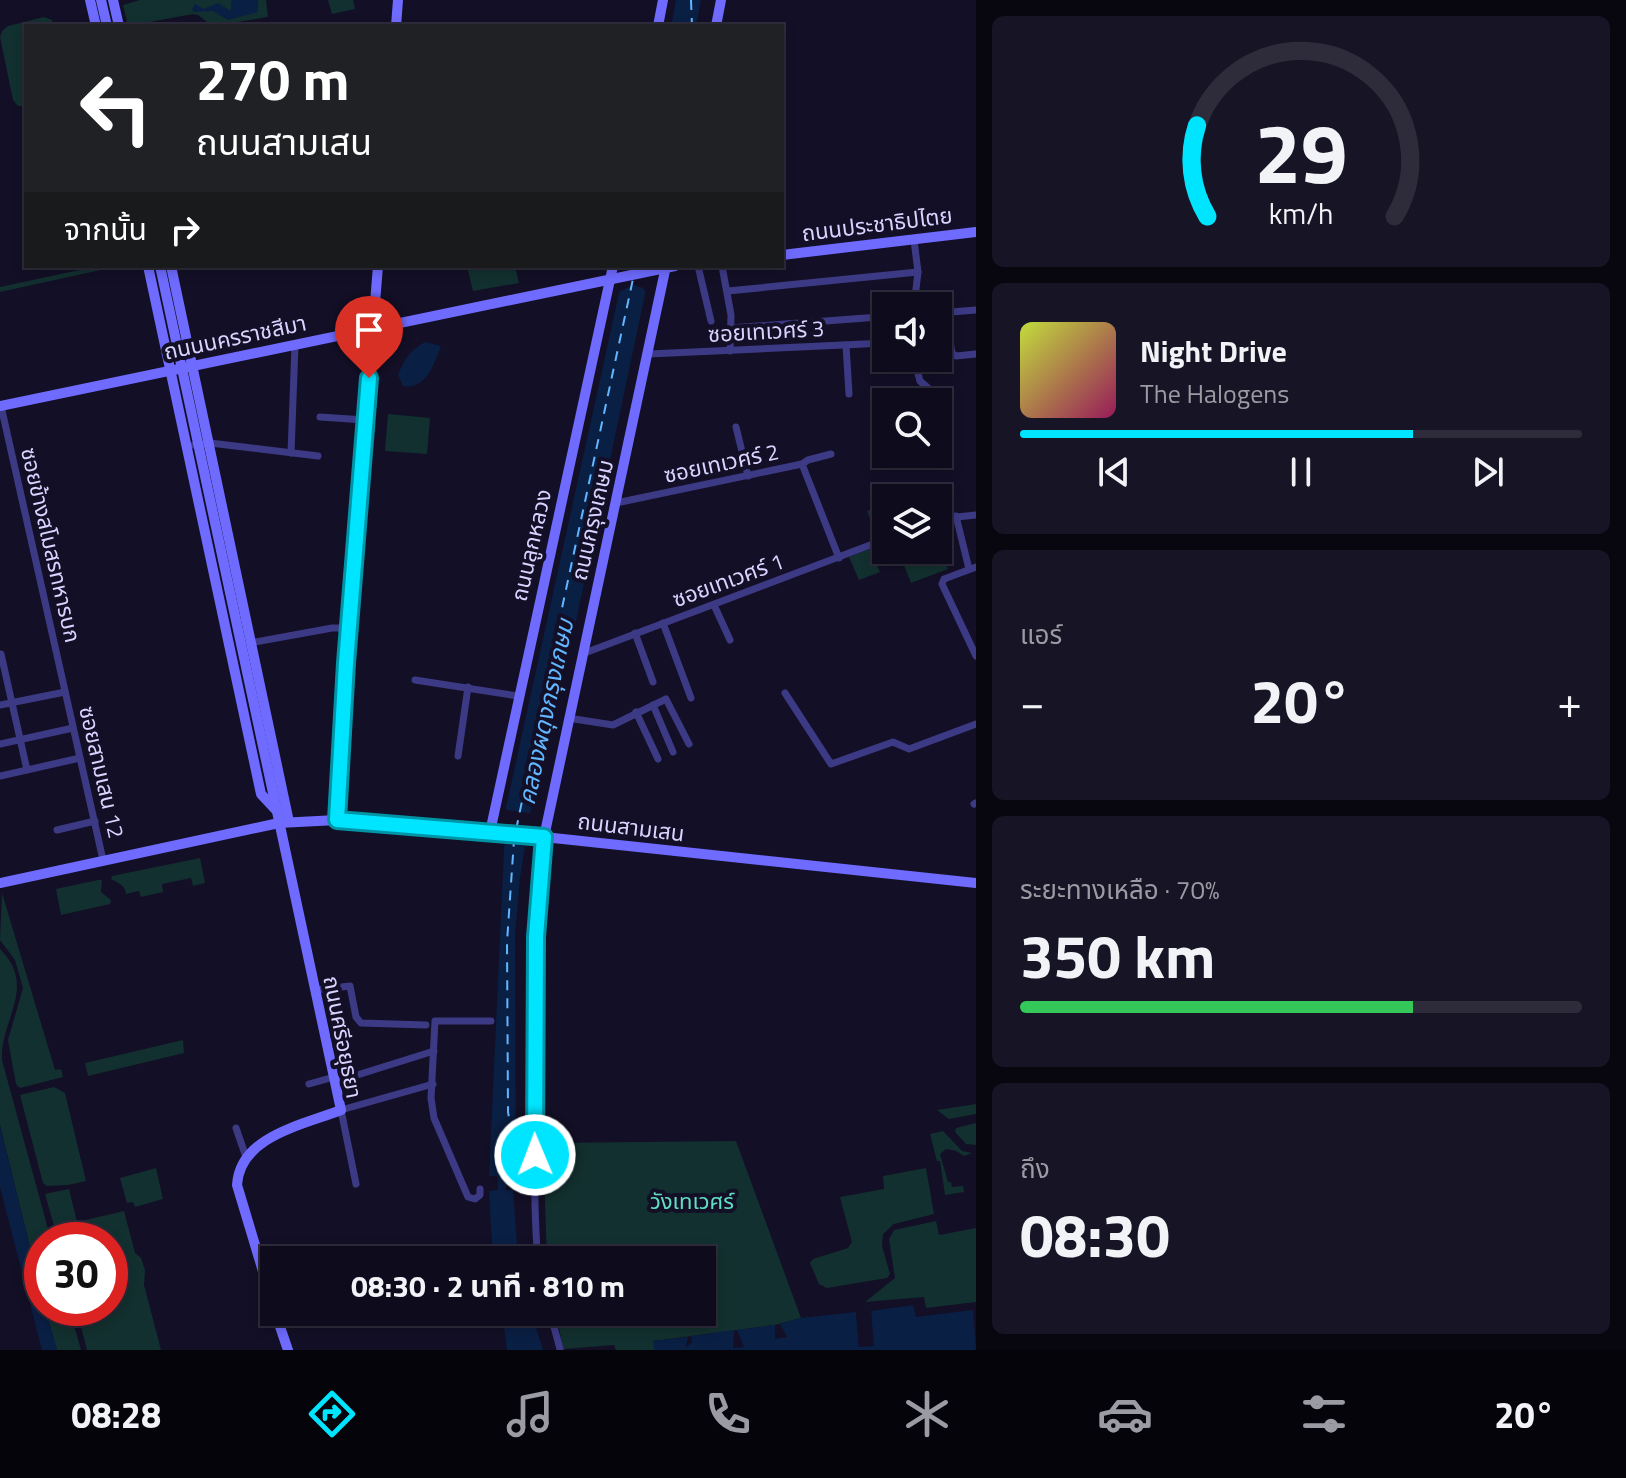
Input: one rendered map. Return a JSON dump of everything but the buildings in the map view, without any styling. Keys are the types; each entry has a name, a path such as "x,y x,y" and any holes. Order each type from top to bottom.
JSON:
{"main road":[{"path":"97,24 104,0"},
{"path":"104,0 107,24"},
{"path":"104,0 118,24"},
{"path":"396,24 398,0"},
{"path":"658,24 663,0"},
{"path":"716,24 721,0"},
{"name":"ถนนประชาธิปไตย","path":"784,255 976,232"},
{"name":"ถนนศรีอยุธยา","path":"149,268 182,368 224,565 250,643 254,682 341,1110 271,1138 246,1157"},
{"name":"ถนนศรีอยุธยา","path":"161,268 175,310 182,368 224,565 261,794 284,822"},
{"name":"ถนนศรีอยุธยา","path":"170,290 171,268"},
{"path":"337,820 378,268"},
{"name":"ถนนนครราชสีมา","path":"0,406 372,329 615,273 658,268"},
{"name":"ถนนกรุงเกษม","path":"539,836 616,503 666,268"},
{"name":"ถนนลูกหลวง","path":"494,833 518,696 615,273"},
{"name":"ถนนศรีอยุธยา","path":"240,667 254,682"},
{"name":"ถนนศรีอยุธยา","path":"265,732 275,809"},
{"name":"ถนนสามเสน","path":"0,883 284,822 337,820 539,836 976,883"},
{"path":"246,1157 238,1173 237,1185 260,1261"},
{"path":"280,1326 288,1350"}],"street":[{"path":"914,240 918,272 916,292"},
{"path":"698,268 711,321"},
{"path":"722,268 731,315 730,351"},
{"path":"728,291 918,272"},
{"path":"952,312 976,310"},
{"path":"730,328 872,318"},
{"name":"ซอยเทเวศร์ 3","path":"649,354 872,344"},
{"path":"291,453 295,345"},
{"path":"846,345 849,394"},
{"path":"952,353 956,356 976,354"},
{"name":"ซอยข้างสโมสรทหารบก","path":"0,406 65,692"},
{"path":"320,417 365,420"},
{"path":"736,427 748,476"},
{"path":"199,444 318,456"},
{"name":"ซอยเทเวศร์ 2","path":"616,503 802,464 831,454"},
{"path":"802,464 839,558"},
{"path":"952,517 976,515"},
{"path":"956,516 973,568 944,579 942,584 976,656"},
{"name":"ซอยเทเวศร์ 1","path":"582,654 872,545"},
{"path":"714,605 730,640"},
{"path":"663,623 691,698"},
{"path":"250,643 349,628"},
{"path":"635,633 653,682"},
{"path":"1,654 27,770"},
{"path":"415,680 518,696"},
{"path":"458,756 468,687"},
{"path":"0,705 65,692"},
{"name":"ซอยสามเสน 12","path":"65,692 103,860"},
{"path":"785,693 831,764 893,742 909,749 976,724"},
{"path":"568,718 613,725 669,699 689,744"},
{"path":"653,705 673,752"},
{"path":"636,712 658,759"},
{"path":"0,744 73,728"},
{"path":"0,776 80,758"},
{"path":"57,830 95,821"},
{"name":"ถนนกรุงเกษม","path":"537,1246 534,1071 539,836"},
{"path":"315,990 350,986 356,1017 361,1023 426,1025"},
{"path":"480,1189 480,1195 475,1199 468,1197 434,1118 435,1021 491,1021"},
{"path":"309,1084 434,1051"},
{"path":"356,1184 341,1110 433,1084"},
{"path":"236,1128 246,1157"},
{"path":"554,1326 560,1349"}],"green space":[{"path":"140,0 266,0 268,17 209,24 193,14 128,24 123,5"},
{"path":"328,0 353,0 355,9 332,14"},
{"path":"44,17 53,24 24,24 24,106 18,106 13,100 0,37 8,26"},
{"path":"89,268 110,268 0,292 0,287"},
{"path":"467,268 515,268 519,283 473,291"},
{"path":"388,414 430,418 427,454 385,451"},
{"path":"870,549 872,564 877,564 880,572 859,580 849,557"},
{"path":"904,564 946,564 948,569 911,583"},
{"path":"200,858 205,883 193,886 191,878 162,884 163,892 141,897 139,891 126,894 123,886 111,879 112,876"},
{"path":"102,880 101,892 111,900 110,904 61,915 56,889"},
{"path":"2,893 55,1070 61,1069 63,1077 20,1088 16,1084 8,1040 23,988 15,960 0,940"},
{"path":"0,949 11,963 17,990 2,1060 46,1222 24,1223 0,1125"},
{"path":"183,1040 184,1053 88,1076 85,1063"},
{"path":"54,1087 65,1093 86,1181 47,1186 43,1183 20,1095"},
{"path":"976,1104 976,1114 949,1119 937,1110"},
{"path":"976,1123 976,1145 966,1144 955,1132 956,1128"},
{"path":"943,1131 962,1151 972,1153 964,1156 946,1149 940,1154 948,1182 952,1187 963,1186 964,1192 945,1195 940,1161 937,1161 930,1134"},
{"name":"วังเทเวศร์","path":"736,1141 801,1318 775,1325 654,1341 654,1350 616,1350 614,1345 563,1349 559,1326 716,1326 716,1246 547,1246 543,1143"},
{"path":"156,1168 163,1199 135,1207 133,1202 127,1203 120,1178"},
{"path":"926,1168 934,1214 894,1224 883,1234 882,1246 890,1274 887,1278 827,1288 819,1284 810,1263 813,1259 848,1248 852,1242 840,1197 884,1189 883,1176"},
{"path":"69,1189 77,1222 53,1222 45,1194"},
{"path":"124,1211 127,1222 77,1222"},
{"path":"936,1221 939,1235 976,1228 976,1302 926,1308 924,1297 865,1302 895,1278 889,1239 894,1230"},
{"path":"128,1226 135,1253 141,1258 145,1270 144,1285 161,1350 87,1350 81,1326 128,1326"},
{"path":"50,1326 74,1326 81,1350 57,1350"}],"water":[{"path":"231,0 258,0 258,12 228,20 213,11 194,12 192,9 195,4 204,9 218,3 231,11"},
{"path":"676,0 701,0 696,24 671,24"},
{"name":"คลองผดุงกรุงเกษม","path":"625,268 651,268 575,626 533,796 520,878 515,935 516,1176 506,1176 506,1190 513,1190 517,1246 492,1246 489,1191 498,1190 497,1176 489,1176 506,807"},
{"path":"425,342 441,346 432,368 418,384 403,386 398,375 403,365 411,352"},
{"path":"0,1126 24,1223 24,1280 0,1187"},
{"path":"913,1305 916,1317 973,1310 976,1350 654,1350 653,1341 688,1337 686,1348 692,1342 691,1336 734,1330 733,1348 744,1347 737,1330 775,1325 775,1339 787,1337 780,1324 801,1318 856,1312 859,1346 873,1346 871,1311"},
{"path":"36,1326 50,1326 57,1350 42,1350"},
{"path":"504,1326 535,1326 543,1350 507,1350"}],"pier":[{"path":"624,268 652,268 647,295 643,288 634,285 618,292"},
{"path":"502,809 535,814 529,847 498,842"},
{"path":"867,1311 871,1311 874,1346 859,1347 856,1312 860,1312 863,1342 869,1342"}],"ferry route":[{"path":"691,0 692,24"},
{"path":"516,830 552,657 569,635 562,622 562,608 633,279"},
{"path":"512,1134 508,1112 507,942 514,840"}],"route":[{"path":"369,378 337,820 544,837 536,937 535,1155"}]}
